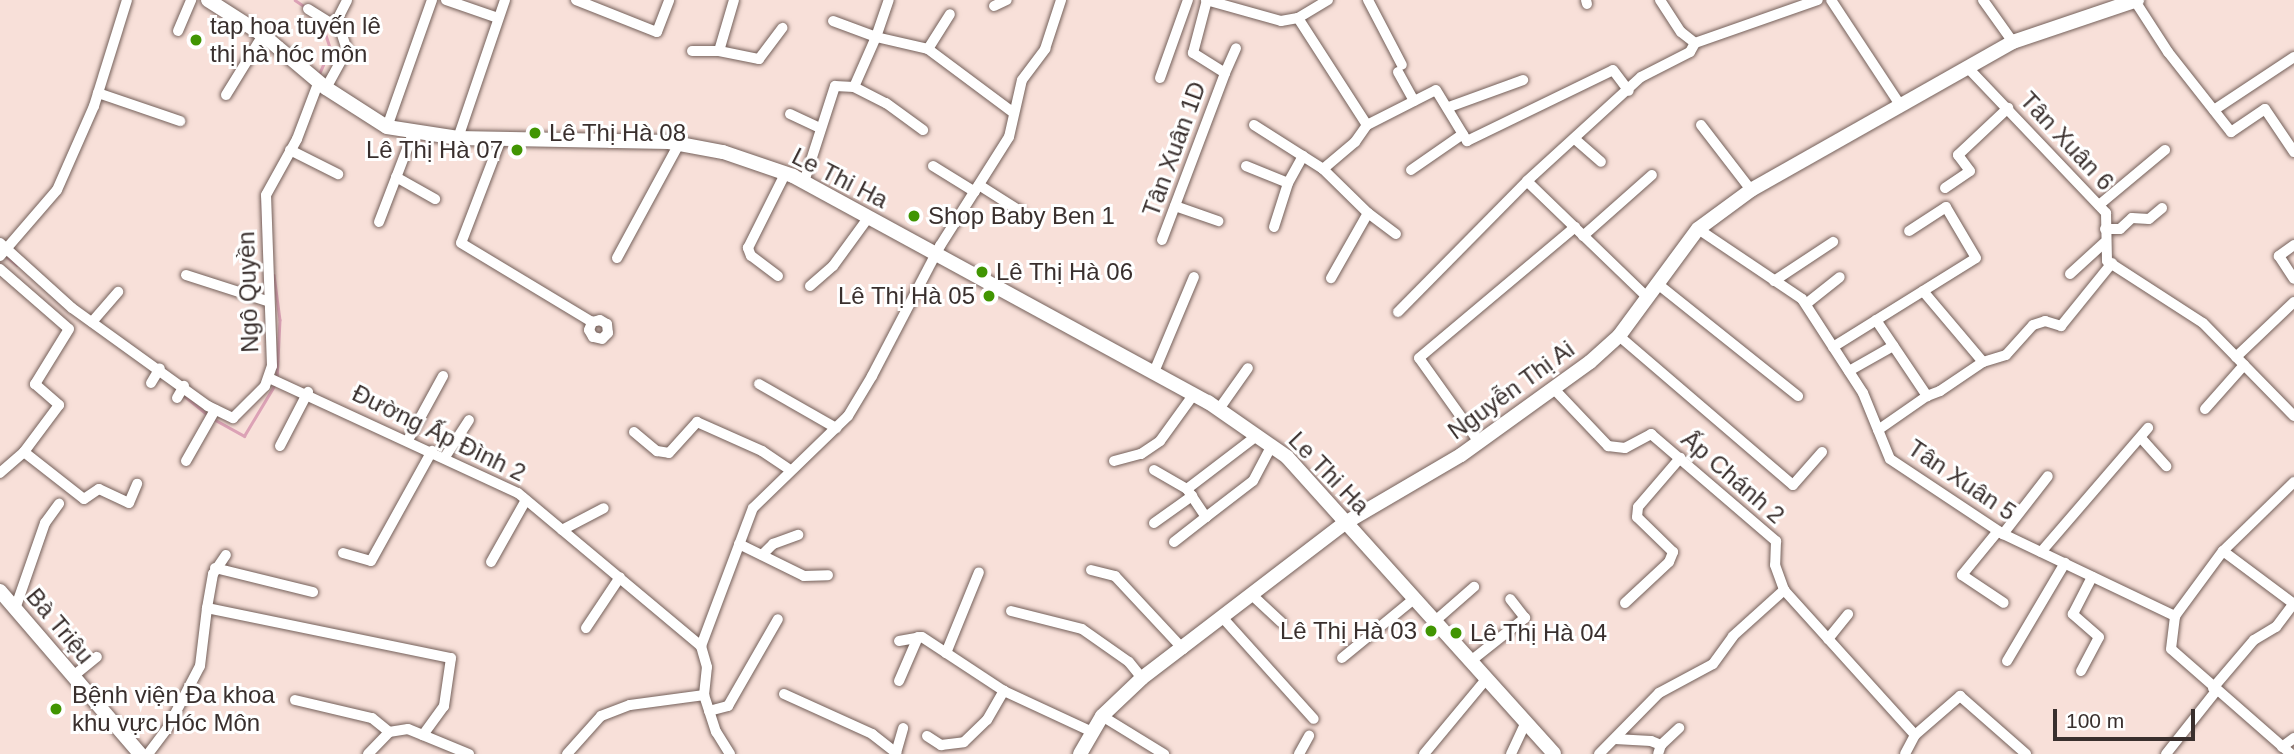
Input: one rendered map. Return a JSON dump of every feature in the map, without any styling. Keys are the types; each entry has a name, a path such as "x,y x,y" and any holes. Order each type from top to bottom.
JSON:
{"street":[{"path":"127,0 98,93 57,190 2,249 156,375 184,387 211,415 186,461"},
{"path":"178,32 191,0"},
{"name":"Le Thi Ha","path":"208,0 263,36 323,84 387,127 458,138 678,144 723,152 786,174 1194,394 1272,445 1415,597 1554,754"},
{"path":"308,9 330,23 337,20 348,0"},
{"path":"387,127 432,0"},
{"path":"446,0 498,18"},
{"path":"458,138 505,0"},
{"path":"576,0 657,32 669,0"},
{"path":"719,51 734,0"},
{"path":"854,87 889,0"},
{"path":"994,6 1007,0"},
{"path":"730,754 716,732 704,695 707,667 701,646 753,508 789,469 836,428 872,376 935,255 1009,137 1022,80 1045,49 1061,0"},
{"path":"1160,78 1188,0"},
{"path":"1211,1 1281,21 1298,18 1328,0"},
{"path":"1368,0 1414,101"},
{"path":"1660,0 1681,32 1695,43"},
{"path":"1398,312 1527,181 1576,140 1641,77 1690,52 1695,43 1818,0"},
{"path":"1831,0 1901,106"},
{"path":"1983,0 2012,42"},
{"name":"Tân Xuân 1D","path":"1211,1 1193,53 1225,73"},
{"path":"2130,1 2231,132 2265,109 2294,152"},
{"name":"Nguyễn Thị Ai","path":"1080,754 1090,731 1102,716 1142,678 1345,523 1479,442 1554,388 1619,336 1698,229 1751,190 1969,69 2012,42 2130,1"},
{"path":"928,49 950,14"},
{"path":"1298,18 1367,125"},
{"name":"Ngô Quyền","path":"211,415 233,418 274,380 265,259 266,195 294,152 323,84 347,50 337,20"},
{"path":"833,21 876,37 928,49 1014,113"},
{"path":"691,51 719,51 759,59 782,28"},
{"path":"226,95 263,36"},
{"name":"Tân Xuân 1D","path":"1162,240 1236,48"},
{"path":"2214,110 2294,57"},
{"name":"Tân Xuân 6","path":"1969,69 2106,213 2104,243 2112,263"},
{"path":"1323,169 1355,142 1367,125 1436,90 1449,107 1467,141 1613,70 1629,91"},
{"path":"1449,107 1523,80"},
{"path":"804,182 831,89 840,83 854,87 923,130"},
{"path":"98,93 180,121"},
{"path":"1945,188 1970,171 1958,155 2008,108"},
{"path":"790,114 820,128"},
{"path":"1254,125 1323,169 1368,213 1396,234"},
{"path":"1701,125 1751,190"},
{"path":"379,222 414,131"},
{"path":"1411,170 1463,134"},
{"path":"501,139 461,243 592,322"},
{"path":"1576,140 1601,162"},
{"path":"617,258 678,144"},
{"path":"2099,205 2165,149"},
{"path":"294,152 338,174"},
{"path":"1273,227 1288,183 1303,156"},
{"path":"933,166 1020,211"},
{"path":"1246,166 1288,183"},
{"path":"779,276 751,256 748,248 786,174"},
{"path":"1583,236 1652,175"},
{"path":"396,177 435,199"},
{"path":"1527,181 1648,298"},
{"path":"1175,206 1218,221"},
{"path":"1833,347 1976,258 1946,206 1909,230"},
{"path":"2105,229 2120,229 2132,218 2149,219 2162,208"},
{"path":"1331,278 1368,213"},
{"path":"810,286 833,266 868,218"},
{"path":"1479,442 1419,358 1575,227"},
{"name":"Tân Xuân 5","path":"1698,229 1805,304 1849,371 1891,459 2001,533 2175,616"},
{"path":"1774,281 1833,242"},
{"path":"2070,274 2104,243"},
{"path":"2294,245 2279,256 2294,279"},
{"path":"1878,430 1983,362 2007,355 2033,325 2045,321 2061,326 2112,263 2203,323 2294,416"},
{"path":"0,269 69,330 35,384 59,405 24,452 0,473"},
{"path":"186,275 267,301"},
{"path":"1154,372 1194,277"},
{"path":"1805,304 1840,278"},
{"path":"1659,285 1798,396"},
{"path":"1923,290 1983,362"},
{"path":"92,322 118,292"},
{"path":"2204,410 2240,361 2294,302"},
{"path":"1876,320 1927,396"},
{"path":"1619,336 1793,485 1822,452"},
{"path":"1849,371 1893,345"},
{"path":"1219,409 1248,368"},
{"path":"408,440 443,376"},
{"name":"Đường Ấp Đình 2","path":"274,380 308,393 445,457 526,500 701,646"},
{"path":"759,384 836,428"},
{"path":"177,398 184,387"},
{"name":"Ấp Chánh 2","path":"1554,388 1608,446 1625,448 1651,434 1776,541 1775,565 1784,590 1915,736"},
{"path":"280,446 308,393"},
{"path":"1114,461 1142,454 1160,442 1194,394"},
{"path":"445,457 469,420"},
{"path":"634,432 657,451 669,453 697,422 762,451 789,469"},
{"path":"2041,552 2145,433 2166,466"},
{"path":"1154,523 1258,435"},
{"path":"1174,542 1253,481 1272,445"},
{"path":"343,553 371,561 432,451"},
{"path":"24,452 84,499 99,489 129,503 137,484"},
{"path":"1625,603 1668,562 1673,552 1637,517 1638,508 1680,458"},
{"path":"1154,470 1190,493 1206,517"},
{"path":"2004,603 1962,576 2049,476"},
{"path":"2294,482 2223,551 2175,616 2171,649 2214,690 2286,750 2294,738"},
{"path":"491,562 526,500"},
{"path":"15,609 45,523 59,504"},
{"path":"562,530 604,508"},
{"path":"762,555 773,544 798,535"},
{"path":"739,544 804,576 828,575"},
{"path":"2166,754 2254,640 2276,627 2294,603 2223,551"},
{"path":"148,754 167,729 200,666 215,569 226,555"},
{"path":"2007,661 2065,564"},
{"path":"215,569 313,592"},
{"path":"1091,570 1115,576 1183,649"},
{"path":"946,653 979,572"},
{"path":"586,628 620,577"},
{"path":"2081,671 2099,637 2073,614 2092,577"},
{"path":"1435,621 1474,587"},
{"path":"1599,754 1659,693 1713,664 1733,636 1784,590"},
{"name":"Bà Triệu","path":"0,591 140,754"},
{"path":"1252,595 1280,622"},
{"path":"1342,658 1415,597"},
{"path":"1472,660 1525,618 1510,599"},
{"path":"207,608 451,658 444,706 423,735"},
{"path":"1011,611 1082,629 1129,662 1142,678"},
{"path":"1828,639 1848,614"},
{"path":"1222,617 1314,719"},
{"path":"709,711 728,706 778,619"},
{"path":"899,681 918,637"},
{"path":"899,641 918,637 1004,691 1090,731"},
{"path":"72,677 97,657"},
{"path":"1424,754 1487,678"},
{"path":"927,736 941,746 964,742 987,720 1004,691"},
{"path":"785,694 872,734 897,754 903,728"},
{"path":"567,754 601,716 630,705 704,695"},
{"path":"1905,754 1915,736 1960,695 2026,754"},
{"path":"295,700 372,718 389,732"},
{"path":"1102,716 1164,754"},
{"path":"1511,754 1527,722"},
{"path":"1615,739 1660,750 1679,728"},
{"path":"368,754 389,732 408,729 469,754"},
{"path":"1299,754 1309,736"},
{"path":"434,754 440,742"}],"waterway":[{"path":"295,0 304,6"},
{"path":"319,74 330,49 321,22"},
{"path":"262,201 264,239"},
{"path":"6,256 17,265"},
{"path":"274,275 280,320 277,379"},
{"path":"212,418 244,436 274,386"},
{"path":"182,394 207,414"}],"place":[{"name":"tap hoa tuyến lê thị hà hóc môn","path":"196,40"},
{"name":"Lê Thị Hà 08","path":"535,133"},
{"name":"Lê Thị Hà 07","path":"517,150"},
{"name":"Shop Baby Ben 1","path":"914,216"},
{"name":"Lê Thị Hà 06","path":"982,272"},
{"name":"Lê Thị Hà 05","path":"989,296"},
{"name":"Lê Thị Hà 03","path":"1431,631"},
{"name":"Lê Thị Hà 04","path":"1456,633"},
{"name":"Bệnh viện Đa khoa khu vực Hóc Môn","path":"56,709"}]}
